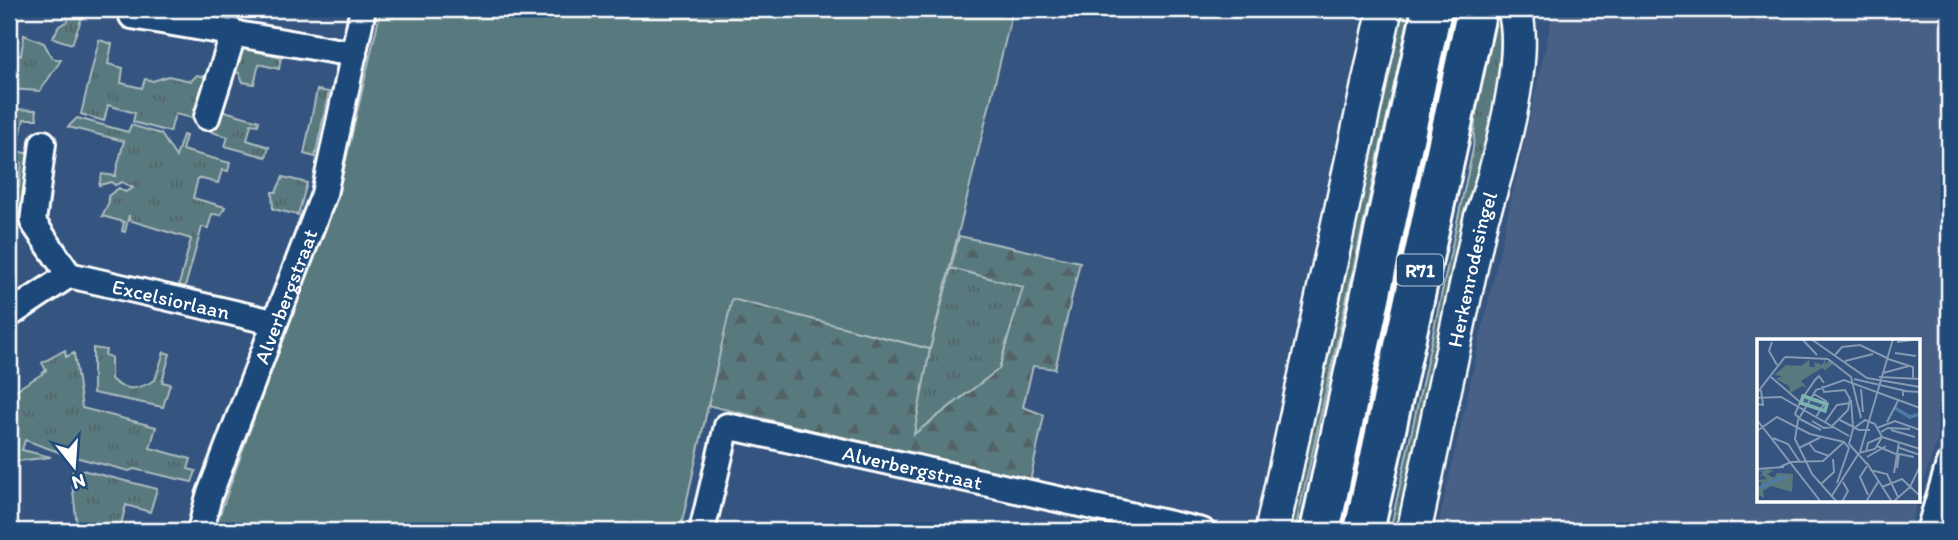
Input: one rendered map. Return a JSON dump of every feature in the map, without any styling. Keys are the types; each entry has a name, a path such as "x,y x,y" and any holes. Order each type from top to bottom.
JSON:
{"highway":[{"name":"R71","path":"1321,531 1432,9"},
{"name":"R71","path":"1364,531 1477,9"}],"street":[{"name":"Alverbergstraat","path":"200,531 209,496 273,322 324,194 363,9"},
{"path":"1272,531 1385,9"},
{"name":"Herkenrodesingel","path":"1414,531 1481,218 1490,194 1519,63 1520,36 1514,9"},
{"path":"132,16 354,54"},
{"path":"207,117 233,32"},
{"path":"9,315 69,275 33,222 43,143"},
{"name":"Excelsiorlaan","path":"69,275 273,322"},
{"name":"Alverbergstraat","path":"702,531 727,426 1202,531"},
{"path":"1929,531 1949,464"}],"shaded area":[{"path":"1554,9 1949,9 1949,402 1920,494 1920,339 1757,339 1757,502 1917,502 1908,531 1437,531"}],"green space":[{"path":"66,9 85,9 72,44 53,38 59,26 68,21"},
{"path":"381,9 1013,9 930,349 732,299 680,531 214,531 287,326 337,199"},
{"path":"1395,9 1411,9 1295,531 1283,531"},
{"path":"1445,9 1466,9 1351,531 1333,531"},
{"path":"1492,9 1506,9 1511,31 1401,531 1390,531 1473,149 1477,92"},
{"path":"24,35 44,43 52,58 61,60 40,91 9,89 9,80 15,71 12,56 21,55"},
{"path":"99,40 112,44 108,64 123,68 121,83 142,88 145,79 153,81 168,76 191,81 197,75 209,78 204,104 195,109 193,118 175,114 170,132 133,122 135,113 108,105 104,121 81,114"},
{"path":"245,48 281,57 279,69 259,64 254,84 243,82 239,73 233,72 232,55"},
{"path":"317,90 329,92 315,157 304,154"},
{"path":"9,109 36,110 37,119 24,119 17,151 33,155 11,248 9,202 14,186 19,187 22,163 12,161 14,151 9,150"},
{"path":"221,110 259,121 258,125 251,124 247,140 269,147 266,157 225,146 228,137 212,132"},
{"path":"77,118 128,132 131,125 161,134 176,157 183,135 186,136 182,150 230,163 228,171 222,170 218,183 198,178 193,198 225,207 221,215 212,214 208,228 202,227 185,287 179,285 191,239 129,220 129,215 125,232 122,231 124,222 102,216 109,202 108,196 119,188 125,192 133,188 122,182 99,185 102,174 115,176 124,141 68,127"},
{"path":"283,177 307,183 298,215 273,209 272,192 276,192"},
{"path":"959,236 1080,262 1055,369 1033,366 1023,407 1044,415 1030,482 707,405 731,298 930,349 914,434 999,369 1023,287 951,268"},
{"path":"951,268 1024,286 999,369 913,435 930,349"},
{"path":"93,348 106,350 105,355 111,357 111,379 127,388 143,386 155,380 164,352 170,354 162,382 170,384 163,407 93,393"},
{"path":"65,350 66,357 74,353 82,408 156,427 150,448 191,459 188,469 196,471 192,482 134,469 129,471 67,455 25,440 22,450 51,457 9,462 9,394 42,374 46,370 42,363"},
{"path":"82,470 157,489 150,512 126,505 120,528 131,531 49,531 77,527 71,472"}]}
